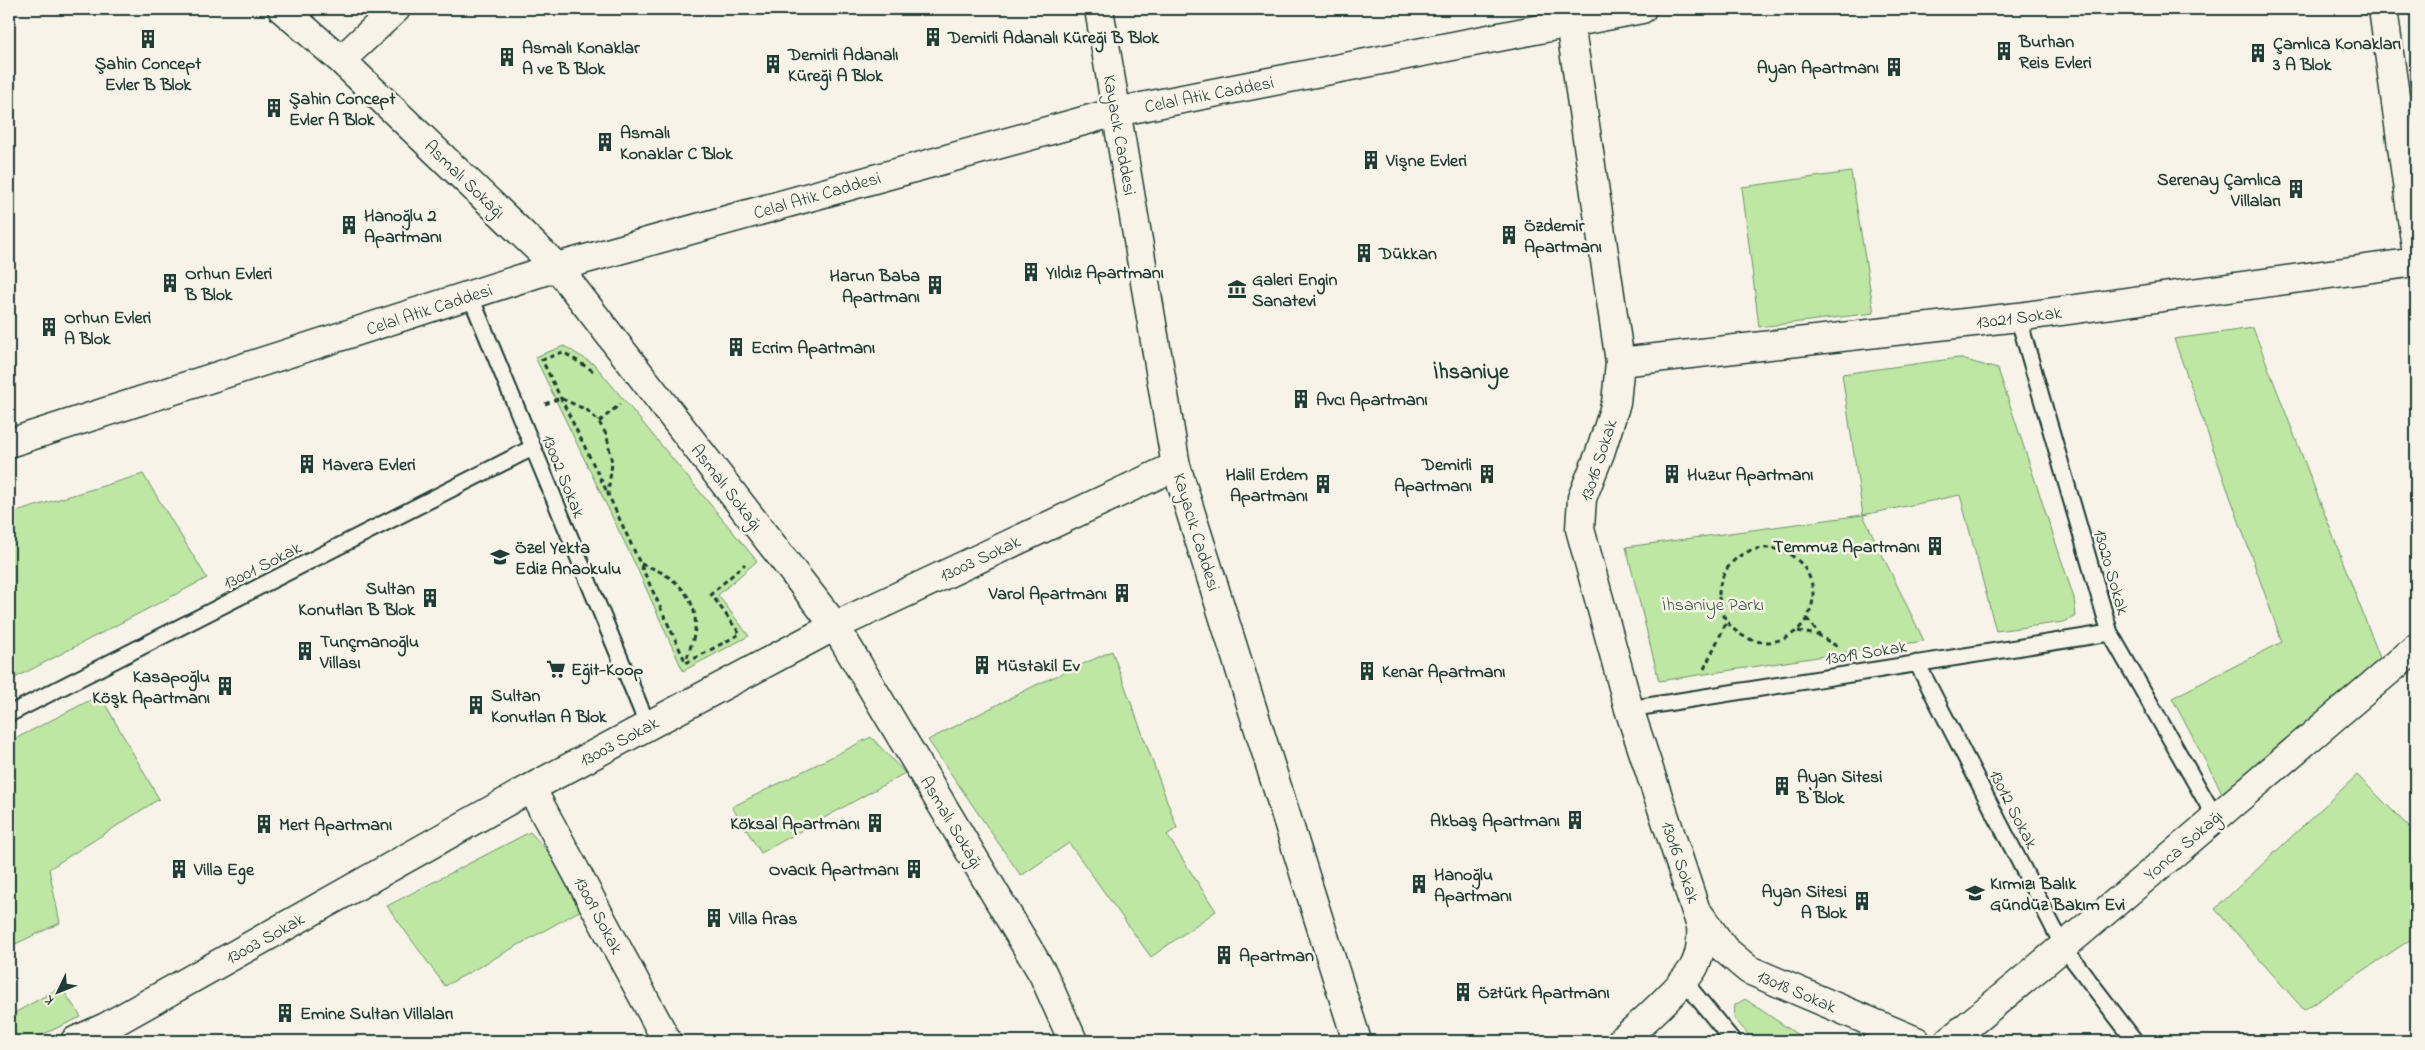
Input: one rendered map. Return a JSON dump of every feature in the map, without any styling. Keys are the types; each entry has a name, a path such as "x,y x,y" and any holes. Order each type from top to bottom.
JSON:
{"street":[{"name":"Asmalı Sokağı","path":"282,9 342,60 557,267 835,626 1043,974 1074,1041"},
{"path":"342,60 396,9"},
{"name":"Kayacık Caddesi","path":"1099,9 1176,466 1357,1041"},
{"name":"Celal Atik Caddesi","path":"9,443 557,267 1116,112 1642,9"},
{"path":"2383,9 2416,248"},
{"name":"13016 Sokak","path":"1570,23 1620,362 1616,403 1582,498 1580,529 1629,709 1698,913"},
{"name":"13021 Sokak","path":"1620,362 2018,318 2416,262"},
{"name":"13003 Sokak","path":"75,1041 109,1034 531,788 835,626 1176,466"},
{"name":"Yonca Sokağı","path":"1949,1041 2064,948 2215,817 2416,648"},
{"name":"13009 Sokak","path":"531,788 666,1041"},
{"path":"1621,1041 1684,981 1694,968 1700,953 1702,926 1698,913"},
{"name":"13018 Sokak","path":"1698,913 1724,949 1749,970 1916,1041"}],"lane":[{"name":"13002 Sokak","path":"470,295 648,726"},
{"name":"13020 Sokak","path":"2018,318 2110,633 2215,817"},
{"name":"13001 Sokak","path":"9,714 532,448"},
{"name":"13019 Sokak","path":"1629,709 2110,633"},
{"name":"13012 Sokak","path":"1917,663 2064,948 2135,1041"},
{"path":"1684,981 1733,1041"}],"path":[{"path":"597,376 592,369 563,352 542,360 608,494 686,663"},
{"path":"614,397 626,412"},
{"path":"519,415 560,398 587,410 599,422 611,449 612,463 608,494"},
{"path":"599,422 620,404"},
{"path":"1774,549 1799,560 1810,576 1812,584 1811,611 1797,631 1782,640 1764,642 1747,638 1727,621 1722,613 1719,595 1723,576 1733,561 1748,551 1774,549"},
{"path":"686,663 740,634 711,594 750,560"},
{"path":"641,564 663,572 675,580 684,590 692,604 695,620 694,635 686,663 681,671"},
{"path":"1689,699 1727,621"},
{"path":"1797,631 1821,637"}],"green space":[{"path":"1851,172 1874,313 1759,327 1742,187"},
{"path":"2253,328 2385,671 2225,798 2172,698 2282,642 2174,339"},
{"path":"564,346 595,365 757,561 718,595 749,636 683,671 636,566 535,357"},
{"path":"1958,358 1998,369 2074,598 2076,616 2064,622 1996,631 1960,495 1863,515 1842,374"},
{"path":"143,474 207,578 9,681 9,514"},
{"name":"İhsaniye Parkı","path":"1863,515 1924,641 1659,681 1626,547"},
{"path":"1112,651 1177,828 1167,835 1216,911 1151,957 1069,843 1021,876 928,740 1036,685"},
{"path":"100,695 159,799 49,869 60,923 9,947 9,742"},
{"path":"871,737 905,773 761,853 732,807"},
{"path":"2357,775 2416,834 2416,936 2304,1010 2215,909"},
{"path":"530,832 556,860 581,910 445,986 387,906"},
{"path":"61,987 81,1017 28,1041 9,1041 9,1016"},
{"path":"1745,999 1795,1033 1813,1041 1754,1041 1734,1018 1735,1005"}],"place":[{"name":"Demirli Adanalı Küreği B Blok","path":"933,37"},
{"name":"Şahin Concept Evler B Blok","path":"148,39"},
{"name":"Burhan Reis Evleri","path":"2004,51"},
{"name":"Çamlıca Konakları 3 A Blok","path":"2258,53"},
{"name":"Asmalı Konaklar A ve B Blok","path":"507,57"},
{"name":"Demirli Adanalı Küreği A Blok","path":"773,64"},
{"name":"Ayan Apartmanı","path":"1894,67"},
{"name":"Şahin Concept Evler A Blok","path":"274,108"},
{"name":"Asmalı Konaklar C Blok","path":"605,142"},
{"name":"Vişne Evleri","path":"1371,160"},
{"name":"Serenay Çamlıca Villaları","path":"2296,189"},
{"name":"Hanoğlu 2 Apartmanı","path":"349,225"},
{"name":"Özdemir Apartmanı","path":"1509,235"},
{"name":"Dükkan","path":"1364,253"},
{"name":"Yıldız Apartmanı","path":"1031,272"},
{"name":"Orhun Evleri B Blok","path":"170,283"},
{"name":"Harun Baba Apartmanı","path":"935,285"},
{"name":"Galeri Engin Sanatevi","path":"1237,289"},
{"name":"Orhun Evleri A Blok","path":"49,327"},
{"name":"Ecrim Apartmanı","path":"736,347"},
{"name":"Avcı Apartmanı","path":"1301,399"},
{"name":"Mavera Evleri","path":"307,464"},
{"name":"Demirli Apartmanı","path":"1487,474"},
{"name":"Huzur Apartmanı","path":"1672,474"},
{"name":"Halil Erdem Apartmanı","path":"1323,484"},
{"name":"Temmuz Apartmanı","path":"1935,546"},
{"name":"Özel Yekta Ediz Anaokulu","path":"500,557"},
{"name":"Varol Apartmanı","path":"1122,593"},
{"name":"Sultan Konutları B Blok","path":"430,598"},
{"name":"Tunçmanoğlu Villası","path":"305,651"},
{"name":"Müstakil Ev","path":"982,665"},
{"name":"Eğit-Koop","path":"556,669"},
{"name":"Kenar Apartmanı","path":"1367,671"},
{"name":"Kasapoğlu Köşk Apartmanı","path":"225,686"},
{"name":"Sultan Konutları A Blok","path":"476,705"},
{"name":"Ayan Sitesi B Blok","path":"1782,786"},
{"name":"Akbaş Apartmanı","path":"1575,820"},
{"name":"Köksal Apartmanı","path":"875,823"},
{"name":"Mert Apartmanı","path":"264,824"},
{"name":"Villa Ege","path":"179,869"},
{"name":"Ovacık Apartmanı","path":"914,869"},
{"name":"Hanoğlu Apartmanı","path":"1419,884"},
{"name":"Kırmızı Balık Gündüz Bakım Evi","path":"1975,893"},
{"name":"Ayan Sitesi A Blok","path":"1862,901"},
{"name":"Villa Aras","path":"714,918"},
{"name":"Apartman","path":"1224,955"},
{"name":"Öztürk Apartmanı","path":"1463,992"},
{"name":"Emine Sultan Villaları","path":"285,1013"}],"district":[{"name":"İhsaniye","path":"1471,370"}]}
